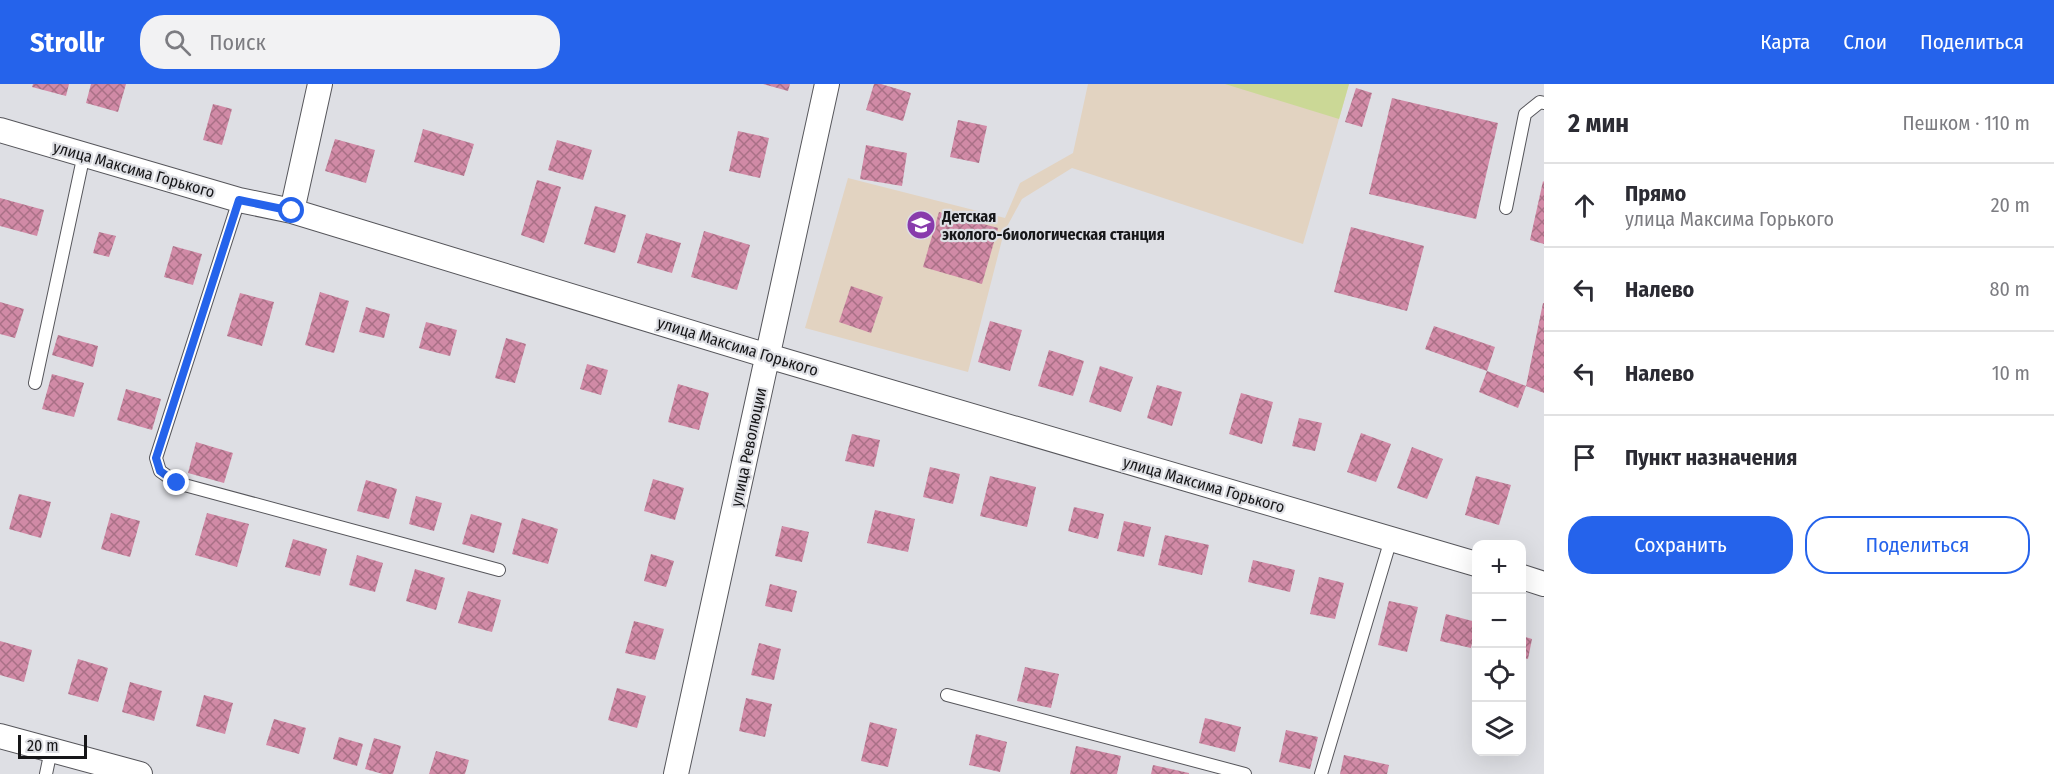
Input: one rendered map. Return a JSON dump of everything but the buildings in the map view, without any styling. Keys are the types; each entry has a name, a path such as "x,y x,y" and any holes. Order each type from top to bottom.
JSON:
{"street":[{"path":"292,211 320,84"},
{"name":"улица Революции","path":"676,774 827,84"},
{"name":"улица Максима Горького","path":"0,130 239,200 292,211 768,356 1472,563"},
{"path":"1526,579 1544,584"},
{"path":"0,736 140,774"}],"lane":[{"path":"1506,208 1525,114 1540,102 1544,103"},
{"path":"35,383 84,154"},
{"path":"239,200 156,458 160,471 177,483 498,570"},
{"path":"1321,774 1391,539"},
{"path":"947,695 1245,774"},
{"path":"46,774 51,750"}],"shaded area":[{"name":"Детская эколого-биологическая станция","path":"1088,84 1349,84 1303,244 1072,168 1022,199 1004,232 968,372 805,328 848,178 1005,218 1020,183 1073,153"}],"green space":[{"path":"1225,84 1349,84 1339,119"}],"place":[{"name":"Детская эколого-биологическая станция","path":"921,225"}],"route":[{"path":"177,483 160,471 156,458 239,200 292,211"}]}
